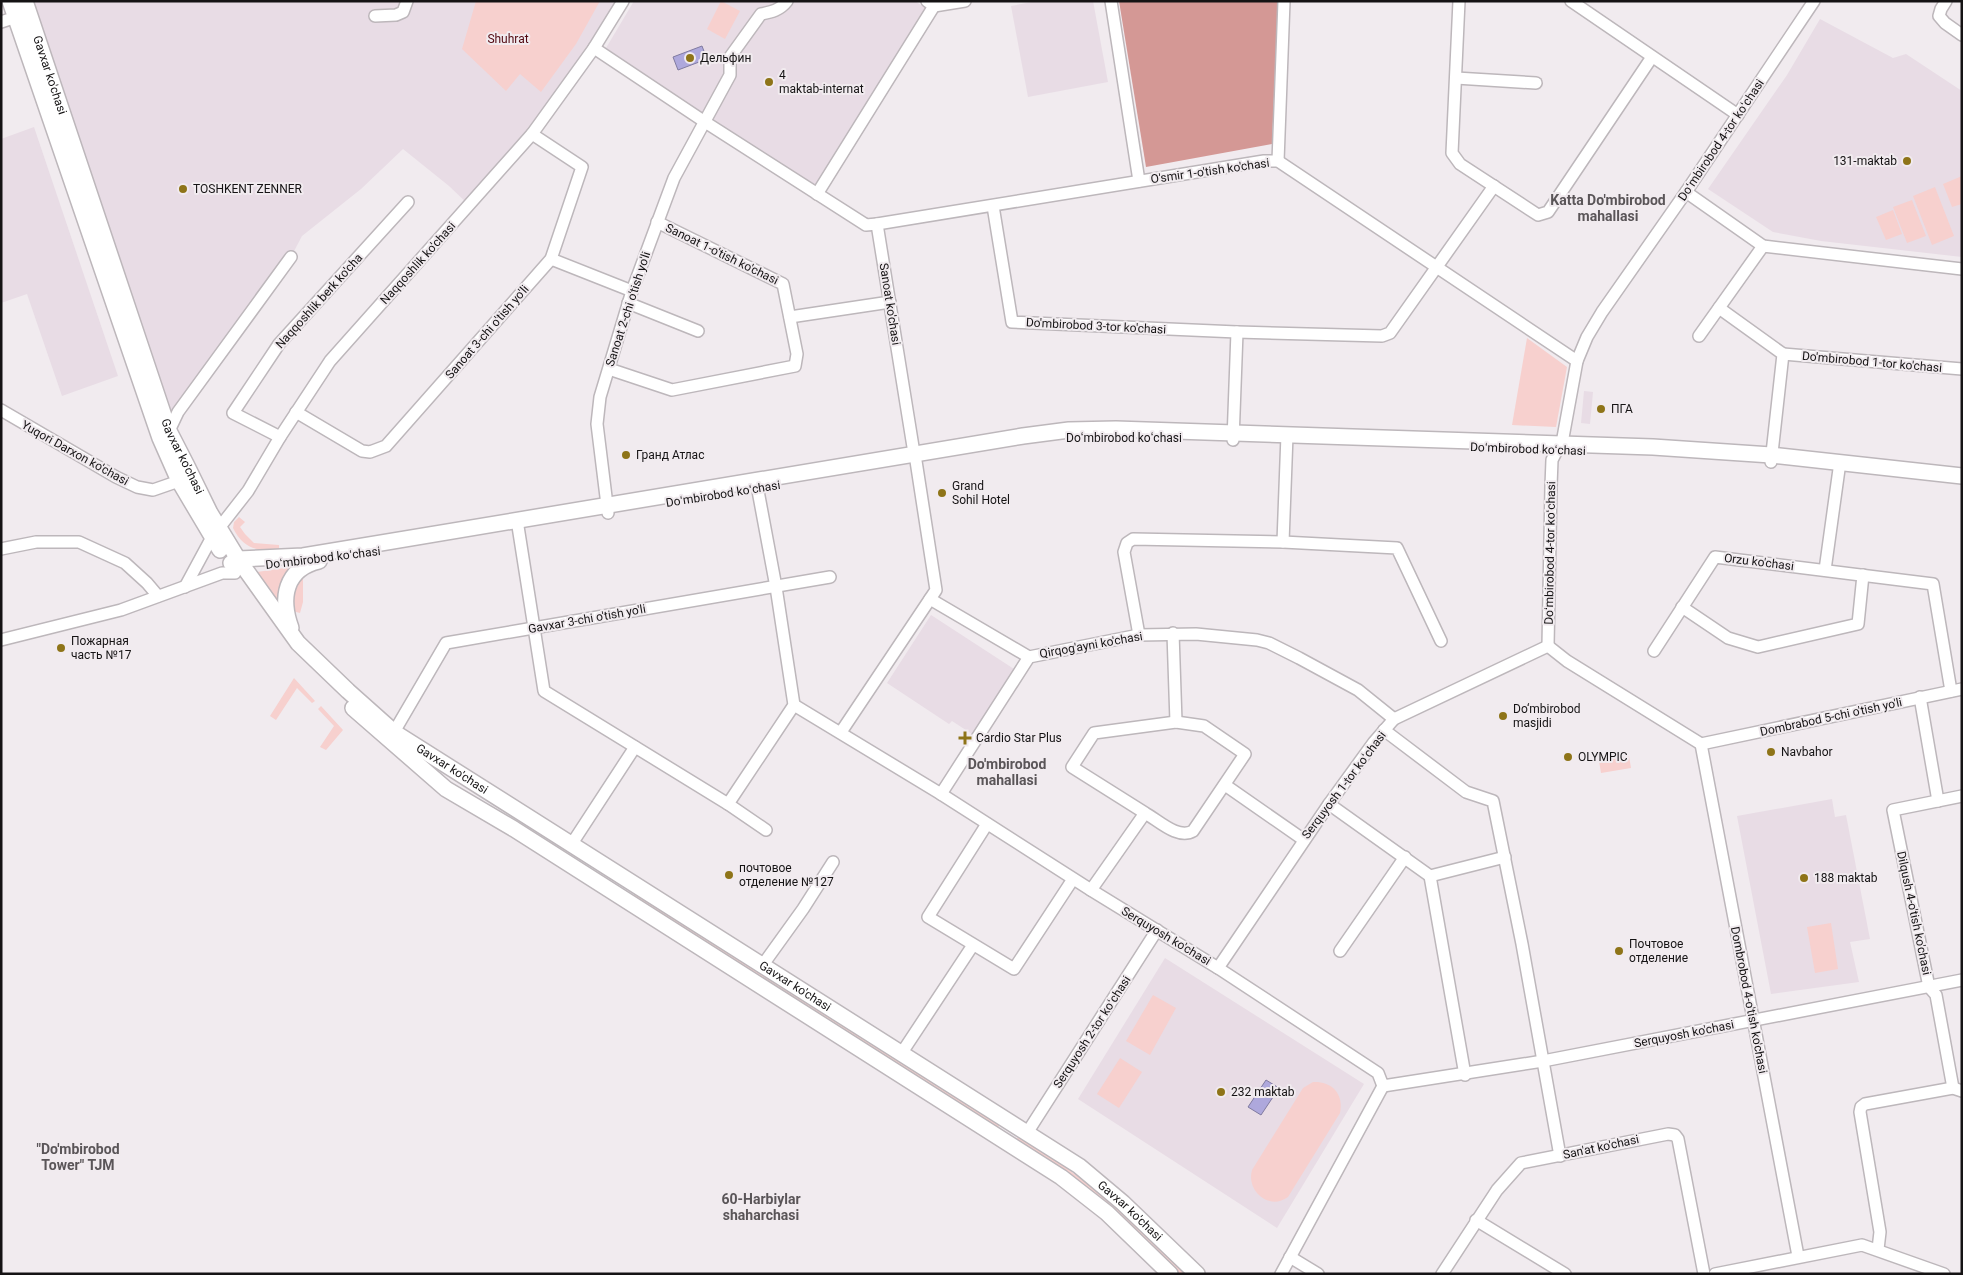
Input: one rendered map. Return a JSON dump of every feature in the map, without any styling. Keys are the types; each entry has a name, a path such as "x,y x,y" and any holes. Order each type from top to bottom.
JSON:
{"main road":[{"name":"Gavxar ko'chasi","path":"10,1 8,19 160,438 180,480 215,533"},
{"name":"Gavxar ko'chasi","path":"25,1 170,431 215,533 234,568 282,638 300,659 370,725 438,782 1061,1177 1107,1212 1170,1274"},
{"name":"Doʻmbirobod koʻchasi","path":"234,568 319,561 518,524 915,457 1071,437 1233,436 1771,458 1962,484"},
{"name":"Doʻmbirobod koʻchasi","path":"1839,466 1962,476"},
{"name":"Doʻmbirobod koʻchasi","path":"234,568 260,558 303,556 518,524"},
{"path":"298,642 287,614 288,584 291,577 300,568 319,561"},
{"name":"Gavxar ko'chasi","path":"234,568 298,642 348,691 394,732 1079,1166 1102,1184 1197,1274"},
{"path":"623,898 633,882"},
{"path":"1000,1138 1006,1137 1010,1133 1010,1122"}],"street":[{"path":"374,16 396,15 403,12 407,1"},
{"name":"Naqqoshlik ko'chasi","path":"185,586 215,533 248,491 280,437 330,361 532,134 594,48 623,1"},
{"name":"Sanoat 2-chi o'tish yo'li","path":"607,509 596,419 600,397 632,291 674,178 730,75 730,57 761,14 773,12 787,1"},
{"path":"817,194 931,3 966,1"},
{"path":"1111,1 1139,181"},
{"path":"1278,161 1284,1"},
{"path":"1459,1 1452,153 1460,164 1534,214 1545,214 1652,58"},
{"path":"1571,1 1738,115"},
{"name":"Doʻmbirobod 4-tor koʻchasi","path":"1548,646 1558,449 1577,361 1587,337 1602,312 1686,192 1814,1"},
{"path":"1946,1 1939,16 1945,24 1962,35"},
{"path":"594,48 706,119 866,225 877,224"},
{"path":"1456,78 1536,83"},
{"name":"Sanoat 3-chi o'tish yo'li","path":"296,412 362,451 370,452 386,446 551,259 582,167 532,134"},
{"name":"O'smir 1-o'tish ko'chasi","path":"877,224 1264,161 1278,161 1577,361"},
{"name":"Do'mbirobod 3-tor ko'chasi","path":"993,206 1012,322 1382,336 1390,333 1494,186"},
{"path":"1686,192 1763,246 1962,269"},
{"name":"Naqqoshlik berk ko'cha","path":"280,437 233,413 279,344 408,202"},
{"name":"Sanoat 1-o'tish ko'chasi","path":"609,369 672,390 796,366 796,354 783,284 657,222"},
{"name":"Sanoat ko'chasi","path":"877,224 936,590 930,599"},
{"path":"1699,336 1763,246"},
{"path":"170,431 178,412 291,257"},
{"path":"551,259 632,291"},
{"path":"790,317 890,302"},
{"path":"628,303 698,331"},
{"path":"1719,308 1783,354 1771,458"},
{"path":"1233,436 1237,332"},
{"name":"Do'mbirobod 1-tor ko'chasi","path":"1783,354 1962,369"},
{"name":"Yuqori Darxon ko'chasi","path":"1,410 116,477 137,487 154,490 180,480"},
{"path":"1283,542 1287,439"},
{"path":"1825,570 1839,466"},
{"path":"728,804 794,705 776,587 756,484"},
{"path":"518,524 544,691 728,804 766,830"},
{"path":"1139,635 1124,552 1130,540 1133,539 1283,542 1397,548 1441,641"},
{"path":"1,549 36,542 79,542 125,563 158,596"},
{"name":"Orzu ko'chasi","path":"1654,651 1715,557 1825,570 1933,584 1956,690"},
{"path":"1,640 121,610 234,568"},
{"path":"1682,607 1728,638 1758,647 1858,624 1863,575"},
{"name":"Gavxar 3-chi o'tish yo'li","path":"394,732 446,643 830,577"},
{"path":"842,732 930,599"},
{"name":"Qirqog'ayni ko'chasi","path":"930,599 1029,657 1139,635 1216,635 1269,643 1358,690 1394,719"},
{"path":"1173,634 1176,722"},
{"path":"1548,646 1567,661 1701,744"},
{"name":"Serquyosh 1-tor koʻchasi","path":"1218,968 1329,804 1394,719 1548,646"},
{"path":"941,794 1029,657"},
{"name":"Dombrabod 5-chi o'tish yo'li","path":"1701,744 1956,690"},
{"path":"1920,698 1938,801"},
{"name":"Serquyosh ko'chasi","path":"794,705 842,732 1073,879 1218,968 1378,1073 1382,1086 1465,1075 1542,1061 1962,980"},
{"path":"1176,722 1204,726 1245,754 1225,784 1190,833 1179,834 1072,767 1094,733 1176,722"},
{"path":"1384,730 1466,792 1493,801 1560,1156"},
{"name":"Dombrobod 4-o'tish ko'chasi","path":"1701,744 1798,1256"},
{"path":"571,845 635,746"},
{"path":"1225,784 1304,840"},
{"name":"Dilqush 4-o'tish ko'chasi","path":"1958,1089 1936,995 1929,987 1893,810 1962,796"},
{"path":"1329,804 1430,876 1465,1075"},
{"path":"1091,890 1145,812"},
{"path":"987,824 928,917 1014,969 1073,879"},
{"path":"1340,951 1405,857"},
{"path":"1430,876 1505,857"},
{"path":"762,966 803,909 833,862"},
{"name":"Serquyosh 2-tor koʻchasi","path":"1027,1133 1156,930"},
{"path":"901,1054 973,945"},
{"path":"1281,1274 1382,1086"},
{"path":"1878,1249 1880,1232 1860,1112 1861,1107 1865,1104 1958,1089"},
{"name":"San'at ko'chasi","path":"1442,1274 1497,1190 1520,1163 1668,1134 1675,1135 1678,1139 1704,1274"},
{"path":"1476,1220 1566,1274"},
{"path":"1715,1274 1798,1256 1862,1245 1878,1249 1931,1272 1944,1274"},
{"path":"1290,1257 1318,1274"}],"shaded area":[{"path":"25,1 623,1 594,48 470,206 449,186 403,149 361,189 302,236 291,257 169,431"},
{"name":"4 maktab-internat","path":"634,1 915,1 925,8 817,187 606,48"},
{"path":"1037,1 1093,1 1108,82 1028,97 1011,6"},
{"path":"1119,1 1278,1 1272,144 1146,167"},
{"path":"1820,19 1893,58 1906,54 1962,91 1962,257 1821,241 1773,232 1708,189 1787,75"},
{"name":"Дельфин","path":"702,46 707,59 678,70 673,57"},
{"path":"34,127 118,376 62,396 27,294 1,303 1,139"},
{"path":"1584,391 1593,392 1590,424 1581,423"},
{"path":"931,615 1014,669 972,734 952,721 949,724 887,683"},
{"name":"188 maktab","path":"1832,799 1835,817 1846,815 1870,939 1850,942 1859,982 1771,994 1737,816"},
{"name":"232 maktab","path":"1165,958 1364,1084 1277,1228 1078,1099"},
{"path":"1266,1080 1279,1088 1261,1115 1248,1107"}],"green space":[{"name":"Shuhrat","path":"476,1 600,1 576,44 541,92 520,74 506,91 462,49"},
{"path":"721,1 740,11 725,39 707,29"},
{"path":"1962,176 1962,204 1952,207 1943,184"},
{"path":"1935,187 1954,236 1932,245 1913,196"},
{"path":"1912,200 1926,236 1907,243 1893,207"},
{"path":"1893,210 1902,234 1886,240 1876,217"},
{"path":"1527,338 1567,367 1556,427 1512,425"},
{"path":"239,517 245,522 240,527 254,543 279,545 279,551 258,549 246,545 233,528 234,522"},
{"path":"291,567 283,609 261,583 257,572"},
{"path":"303,578 303,602 300,613 292,611 291,604 295,579"},
{"path":"294,678 315,701 312,703 297,688 276,720 270,716"},
{"path":"321,706 343,730 326,750 320,747 334,726 318,709"},
{"path":"1629,756 1631,768 1601,773 1599,761"},
{"path":"635,894 1000,1125 996,1129 632,898"},
{"path":"1831,923 1838,969 1815,973 1807,927"},
{"path":"1153,995 1176,1008 1150,1055 1126,1041"},
{"path":"1120,1058 1142,1072 1119,1108 1097,1094"},
{"path":"1313,1082 1326,1084 1335,1090 1340,1100 1340,1113 1288,1197 1274,1202 1267,1200 1261,1197 1252,1185 1252,1170 1303,1088"},
{"path":"1019,1137 1053,1158 1110,1201 1187,1274 1180,1274 1107,1205 1016,1142 1016,1139"}],"place":[{"name":"Дельфин","path":"690,58"},
{"name":"4 maktab-internat","path":"769,82"},
{"name":"131-maktab","path":"1907,161"},
{"name":"TOSHKENT ZENNER","path":"183,189"},
{"name":"ПГА","path":"1601,409"},
{"name":"Гранд Атлас","path":"626,455"},
{"name":"Grand Sohil Hotel","path":"942,493"},
{"name":"Пожарная часть №17","path":"61,648"},
{"name":"Do‘mbirobod masjidi","path":"1503,716"},
{"name":"Cardio Star Plus","path":"965,738"},
{"name":"Navbahor","path":"1771,752"},
{"name":"OLYMPIC","path":"1568,757"},
{"name":"почтовое отделение №127","path":"729,875"},
{"name":"188 maktab","path":"1804,878"},
{"name":"Почтовое отделение","path":"1619,951"},
{"name":"232 maktab","path":"1221,1092"}],"district":[{"name":"Katta Do'mbirobod mahallasi","path":"1608,208"},
{"name":"Do'mbirobod mahallasi","path":"1007,772"},
{"name":"\"Do'mbirobod Tower\" TJM","path":"78,1158"},
{"name":"60-Harbiylar shaharchasi","path":"761,1208"}]}
